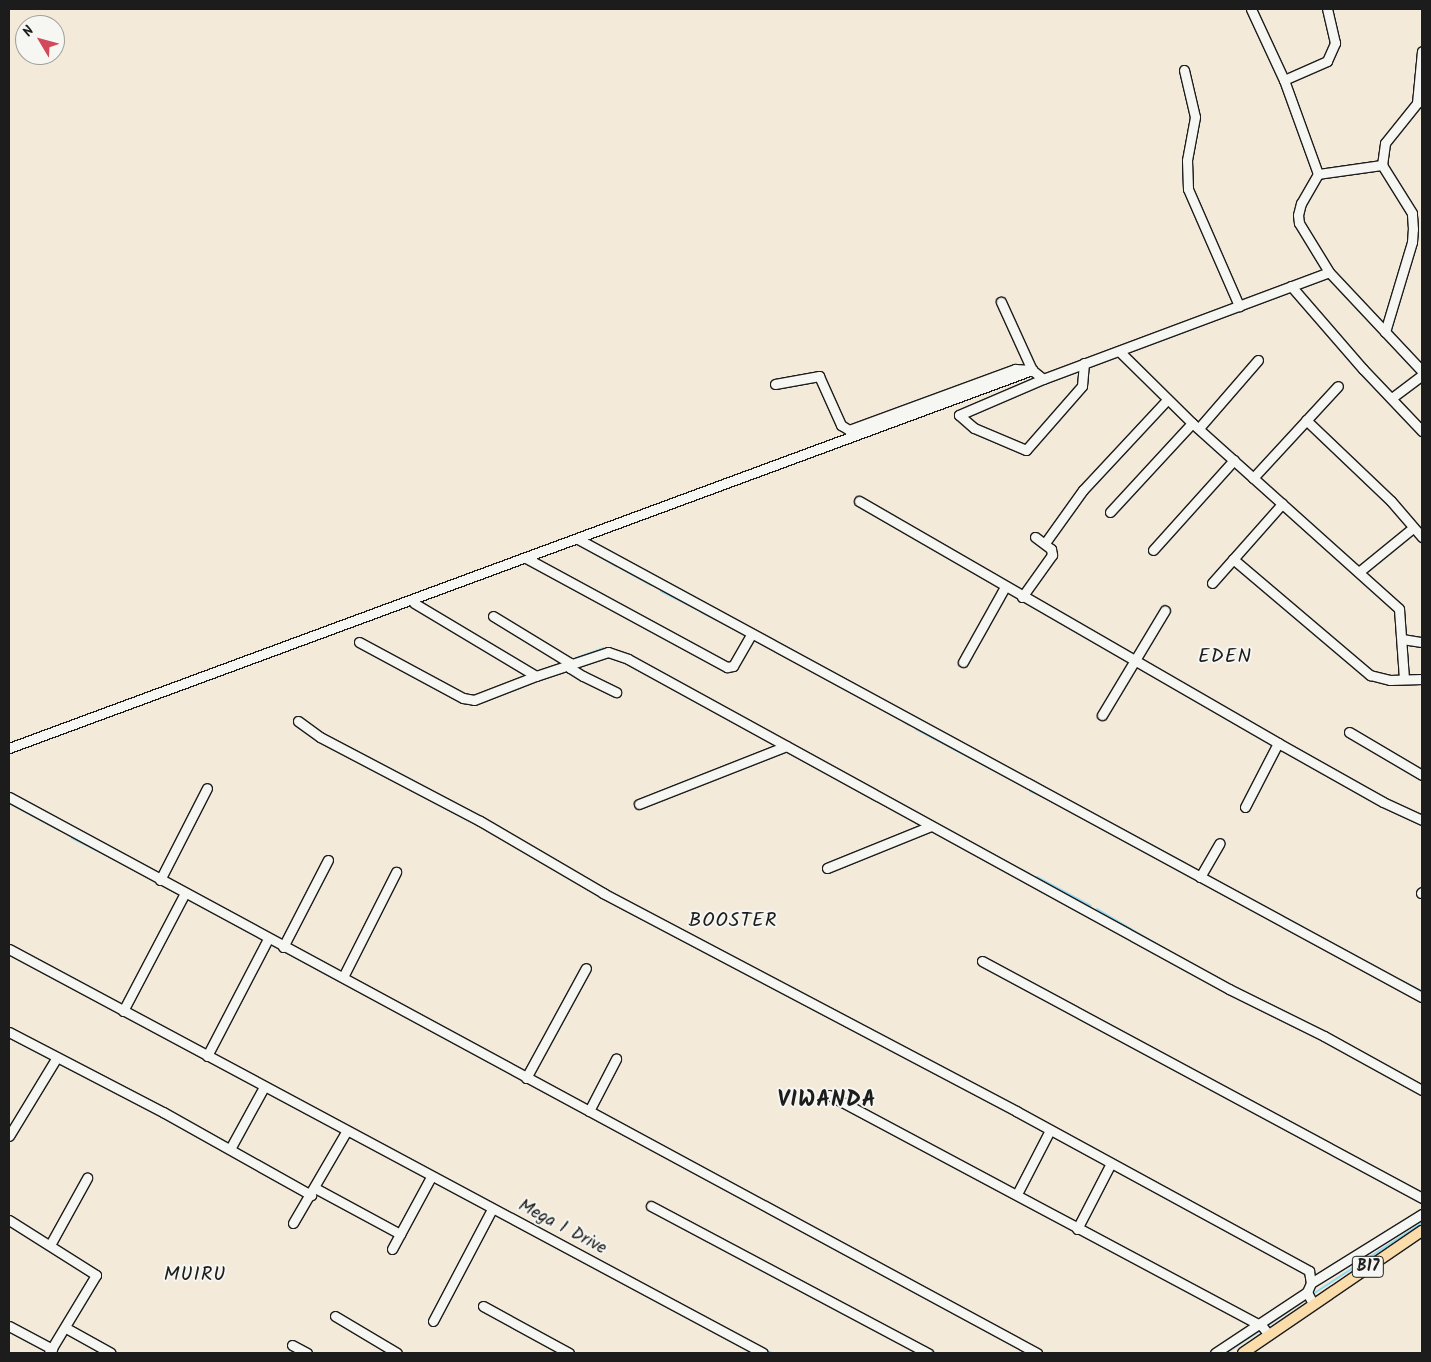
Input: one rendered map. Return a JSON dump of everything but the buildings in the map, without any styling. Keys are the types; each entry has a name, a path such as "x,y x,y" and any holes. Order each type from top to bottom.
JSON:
{"main road":[{"name":"B17","path":"1244,1353 1422,1231"}],"street":[{"path":"1251,9 1284,80 1318,174"},
{"path":"1284,80 1327,61 1335,43 1327,9"},
{"path":"1385,332 1413,229 1412,213 1382,165 1385,142 1417,103 1422,50"},
{"path":"1184,70 1195,117 1188,160 1188,189 1240,306"},
{"path":"1318,174 1382,165"},
{"path":"1318,174 1301,203 1298,215 1299,223 1329,272 1422,371"},
{"path":"1084,363 1082,386 1026,450 974,428 959,415 1084,363 1120,352 1329,272"},
{"path":"1291,286 1362,369 1393,397 1422,431"},
{"path":"1001,302 1032,370 1043,379"},
{"path":"1120,352 1167,400 1282,504 1360,571 1399,609 1404,679"},
{"path":"1110,512 1196,426 1258,360"},
{"path":"775,384 819,376 842,425 849,430 1015,369 1032,370"},
{"path":"9,748 1032,370"},
{"path":"1393,397 1422,375"},
{"path":"1253,478 1338,386"},
{"path":"1045,543 1083,490 1167,400"},
{"path":"1306,420 1391,501 1422,537"},
{"path":"1154,550 1234,460"},
{"path":"859,501 1022,597 1278,743 1383,802 1422,820"},
{"path":"1212,582 1282,504"},
{"path":"1360,571 1414,528"},
{"path":"1022,597 1052,555 1045,543 1035,537"},
{"path":"578,539 751,635 1422,997"},
{"path":"526,558 727,667 733,666 751,635"},
{"path":"1232,559 1370,675 1385,680 1422,679"},
{"path":"963,662 1005,587"},
{"path":"414,603 536,676"},
{"path":"1102,715 1165,610"},
{"path":"493,616 570,663 570,668 616,692"},
{"path":"1402,640 1422,642"},
{"path":"359,642 463,698 474,700 570,663 608,652 614,653 1422,1090"},
{"path":"298,720 320,737 480,821 603,893 1050,1130 1309,1271 1309,1287 1313,1304"},
{"path":"1349,732 1422,775"},
{"path":"1245,807 1278,743"},
{"path":"639,804 786,746"},
{"path":"160,880 207,788"},
{"path":"9,797 282,947 342,977 589,1111 1023,1350 1037,1353"},
{"path":"827,868 932,826"},
{"path":"1200,876 1220,843"},
{"path":"282,947 328,860"},
{"path":"342,977 396,872"},
{"path":"123,1011 184,893"},
{"path":"207,1056 268,939"},
{"name":"Mega 1 Drive","path":"9,949 346,1132 763,1353"},
{"path":"982,961 1422,1198"},
{"path":"526,1078 586,968"},
{"path":"9,1032 230,1149 400,1234"},
{"path":"9,1136 57,1057"},
{"path":"589,1111 616,1059"},
{"path":"230,1149 264,1087"},
{"path":"829,1095 921,1147 1017,1194 1077,1229 1257,1324 1269,1335"},
{"path":"1017,1194 1050,1130"},
{"path":"293,1223 346,1132"},
{"path":"1077,1229 1111,1163"},
{"path":"392,1249 431,1177"},
{"path":"50,1245 86,1178"},
{"path":"651,1206 928,1353"},
{"path":"433,1321 492,1210"},
{"path":"1215,1353 1309,1287 1422,1214"},
{"path":"9,1220 96,1274 51,1351 9,1326"},
{"path":"483,1306 569,1353"},
{"path":"335,1316 397,1353"},
{"path":"66,1328 111,1353"},
{"path":"292,1345 307,1353"}],"waterway":[{"path":"1390,327 1394,336"},
{"path":"594,553 616,566"},
{"path":"620,568 651,585"},
{"path":"661,591 695,608"},
{"path":"701,612 746,635"},
{"path":"576,658 603,648"},
{"path":"781,654 789,659"},
{"path":"659,681 695,700"},
{"path":"882,709 899,719"},
{"path":"904,722 909,725"},
{"path":"916,729 1027,788"},
{"path":"842,772 1003,860"},
{"path":"1030,791 1046,798"},
{"path":"9,803 59,830"},
{"path":"1062,806 1086,819"},
{"path":"903,815 921,826"},
{"path":"1119,828 1185,863"},
{"path":"72,838 132,868"},
{"path":"1020,869 1030,874"},
{"path":"1037,877 1091,906"},
{"path":"1192,877 1271,920"},
{"path":"167,888 181,895"},
{"path":"1097,909 1172,953"},
{"path":"1282,916 1303,927"},
{"path":"282,950 339,981"},
{"path":"1216,977 1236,988"},
{"path":"1400,980 1422,991"},
{"path":"344,983 383,1004"},
{"path":"387,1006 394,1010"},
{"path":"447,1039 464,1048"},
{"path":"767,1212 779,1219"},
{"path":"1313,1294 1422,1223"},
{"path":"1267,1326 1305,1300"},
{"path":"1226,1353 1261,1330"},
{"path":"765,1349 772,1353"}],"district":[{"name":"EDEN","path":"1225,657"},
{"name":"BOOSTER","path":"733,921"},
{"name":"VIWANDA","path":"827,1101"},
{"name":"MUIRU","path":"195,1275"}]}
